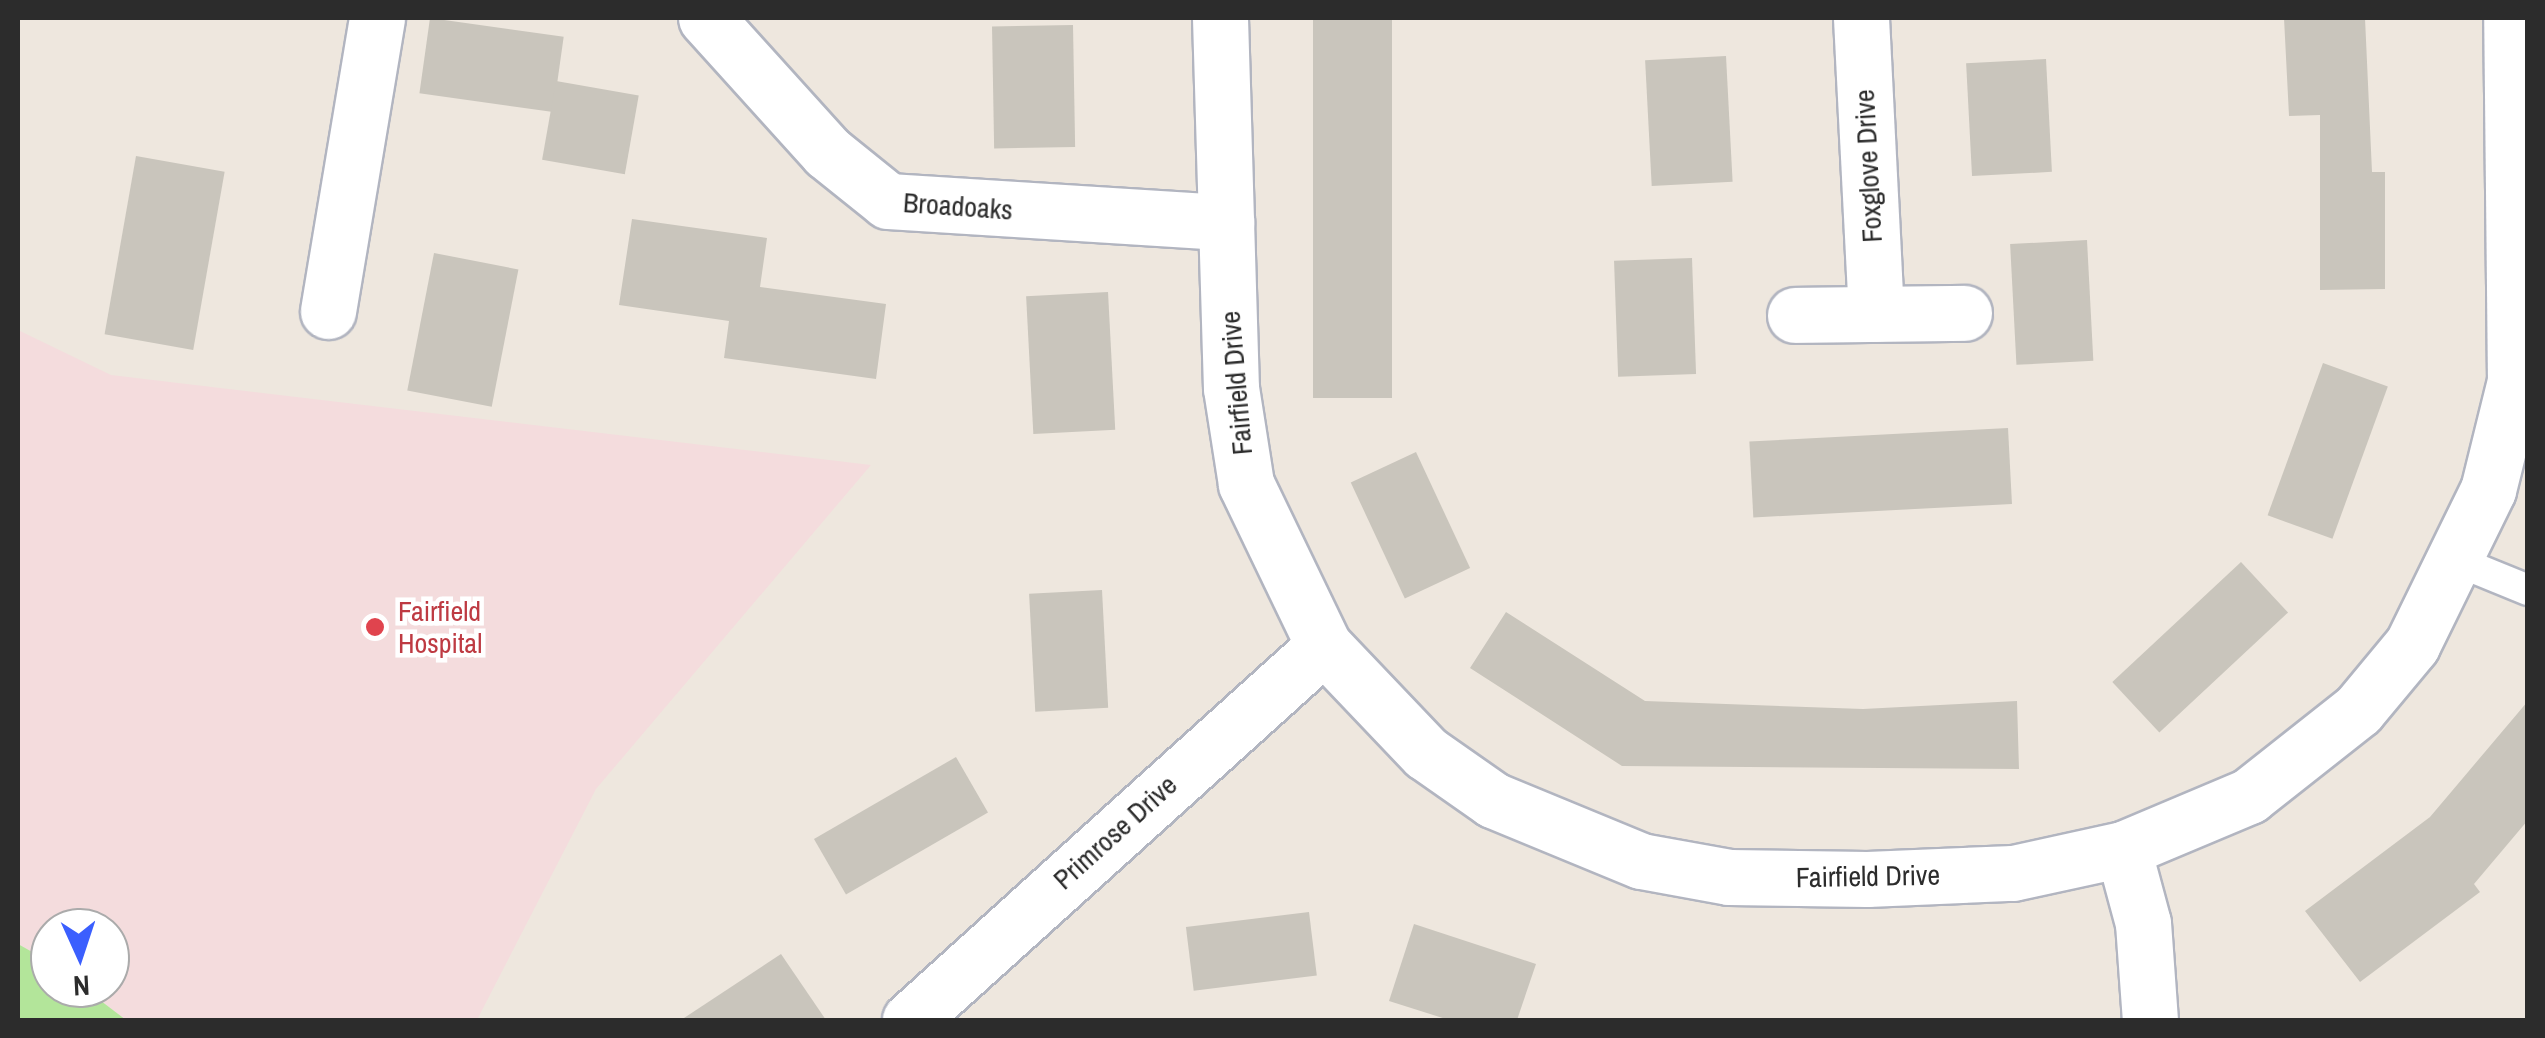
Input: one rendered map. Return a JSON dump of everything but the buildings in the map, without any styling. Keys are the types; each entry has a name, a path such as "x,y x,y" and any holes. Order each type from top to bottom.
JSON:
{"street":[{"path":"328,311 377,18"},
{"name":"Broadoaks","path":"706,18 827,152 888,201 1226,222"},
{"name":"Fairfield Drive","path":"1220,18 1231,388 1246,484 1324,646 1426,753 1493,800 1641,861 1729,877 1867,878 2013,873 2123,849 2250,796 2358,710 2412,645 2457,561 2488,490 2515,381 2511,18"},
{"name":"Foxglove Drive","path":"1860,18 1876,314"},
{"path":"1795,314 1964,312"},
{"name":"Primrose Drive","path":"910,1020 1324,646"},
{"path":"2123,849 2143,923 2150,1020"}],"lane":[{"path":"2457,561 2528,590"}],"shaded area":[{"name":"Fairfield Hospital","path":"18,330 111,375 871,465 596,789 477,1020 126,1020 110,1008 130,1008 130,908 30,908 30,951 18,944"}],"green space":[{"path":"18,944 30,951 30,1008 110,1008 126,1020 18,1020"}],"place":[{"name":"Fairfield Hospital","path":"375,627"}]}
